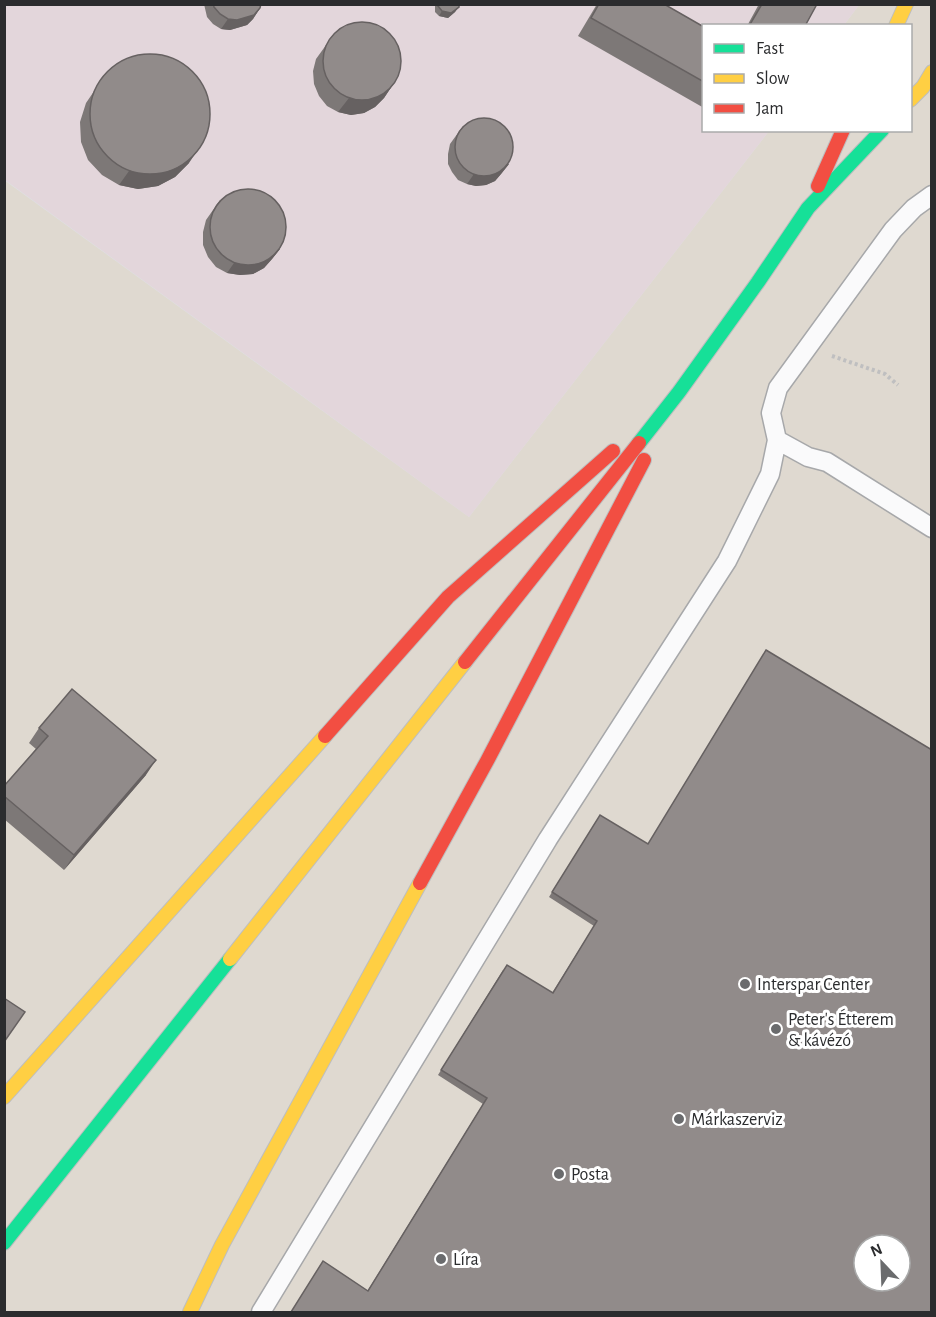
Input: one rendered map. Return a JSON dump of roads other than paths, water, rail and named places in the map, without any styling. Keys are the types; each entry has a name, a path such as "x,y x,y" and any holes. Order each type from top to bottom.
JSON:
{"main road":[{"path":"897,24 906,4"},
{"path":"912,98 923,87 932,72"},
{"path":"808,208 842,132"},
{"path":"4,1243 680,392 808,208 880,132"},
{"path":"4,1097 448,597 680,392"},
{"path":"190,1312 222,1245 487,761 680,392"}],"lane":[{"path":"261,1312 548,839 726,561 770,474 777,440 771,413 778,387 893,231 914,207 932,195"},
{"path":"777,440 808,458 827,462 932,528"}],"place":[{"name":"Interspar Center","path":"745,984"},
{"name":"Peter's Étterem & kávézó","path":"776,1029"},
{"name":"Márkaszerviz","path":"679,1119"},
{"name":"Posta","path":"559,1174"},
{"name":"Líra","path":"441,1259"}]}
